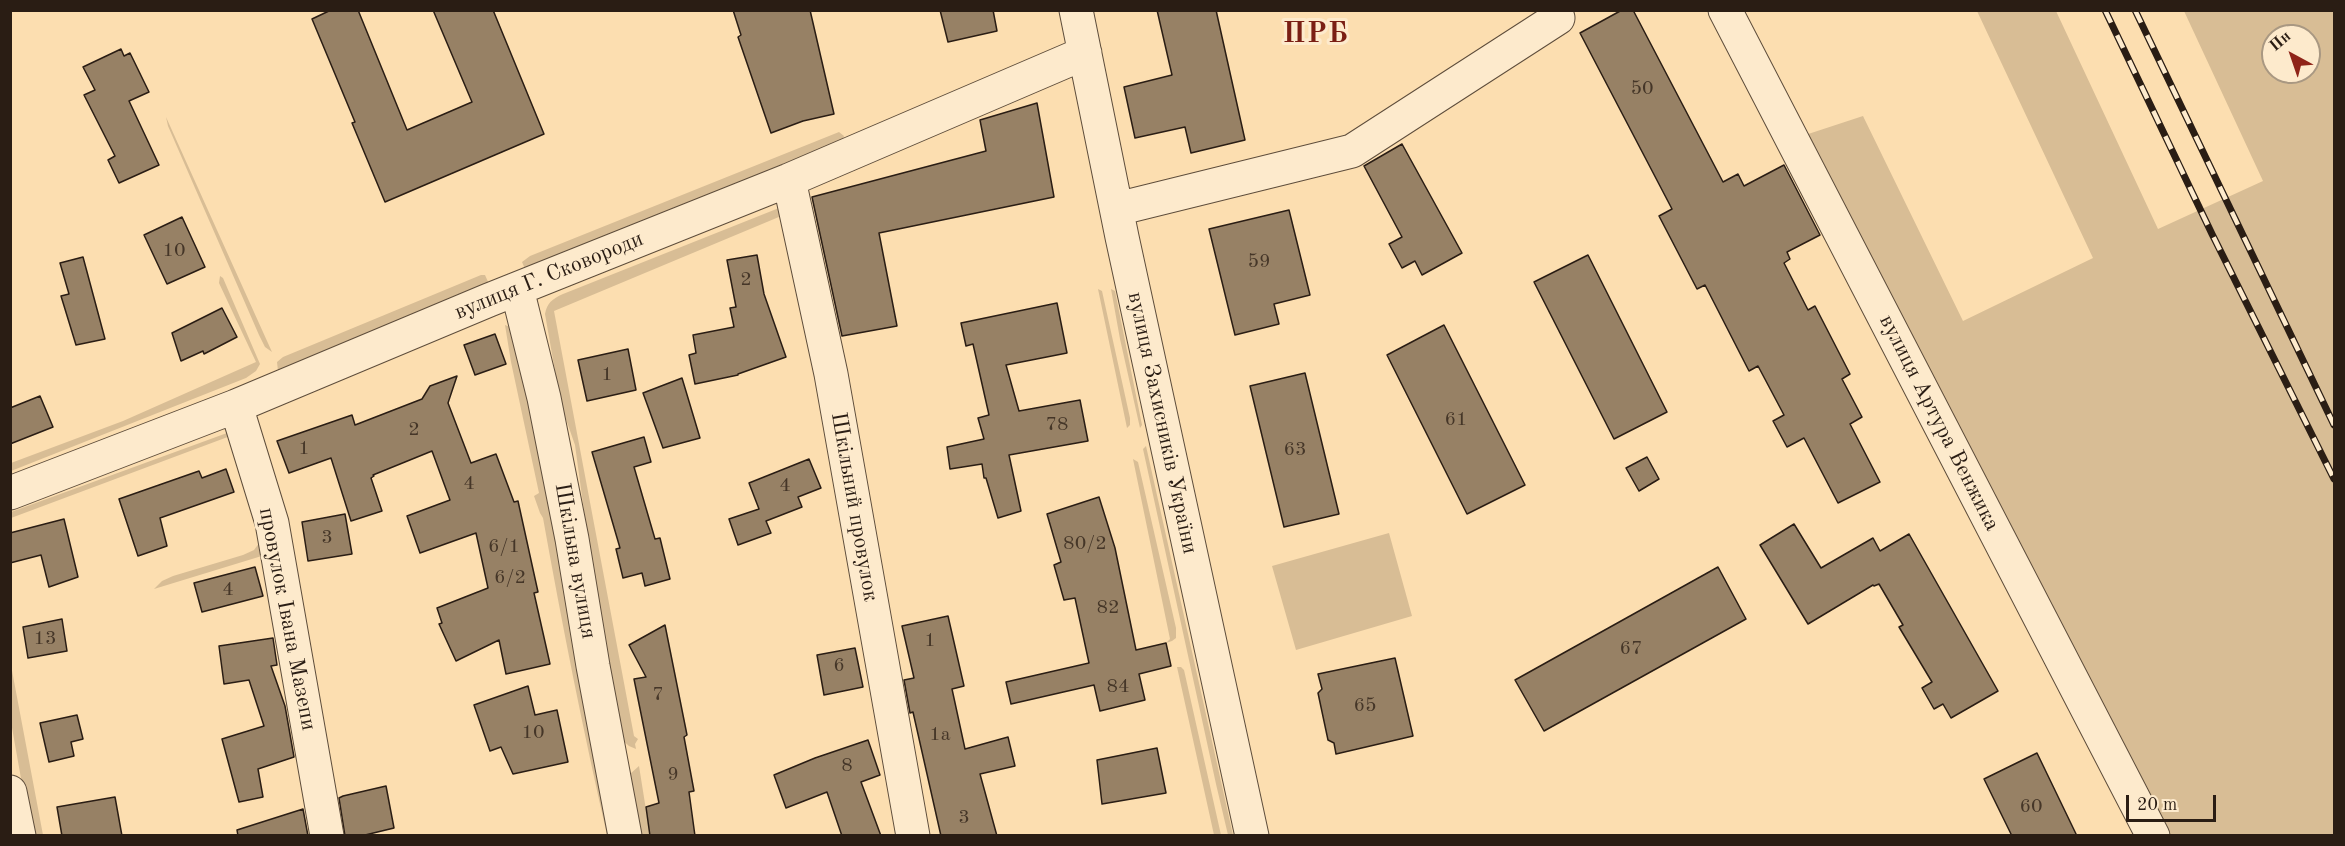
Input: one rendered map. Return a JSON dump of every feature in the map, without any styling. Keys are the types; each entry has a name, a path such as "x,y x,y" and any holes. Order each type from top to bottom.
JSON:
{"street":[{"name":"вулиця Захисників України","path":"1076,10 1252,836"},
{"name":"вулиця Артура Венжика","path":"1725,10 2153,836"},
{"path":"1117,209 1352,151 1558,18"},
{"name":"вулиця Г. Сковороди","path":"10,493 236,406 789,180 1085,53"},
{"name":"Шкільний провулок","path":"789,180 831,374 913,836"},
{"name":"Шкільна вулиця","path":"518,289 544,398 565,504 625,836"},
{"name":"провулок Івана Мазепи","path":"236,406 272,524 327,836"},
{"path":"10,792 18,836"}],"shaded area":[{"path":"1977,11 2056,11 2158,229 2263,181 2184,11 2334,11 2334,835 2153,835 1793,139 1863,116 1963,321 2093,258"},
{"path":"166,117 272,352 265,347 259,335"},
{"path":"839,132 844,136 843,139 530,270 525,269 522,262 530,256"},
{"path":"779,208 786,214 554,311 634,736 638,739 635,744 636,749 621,739 575,445 561,405 546,310 551,302 563,294"},
{"path":"485,275 489,284 278,371 277,362 283,357"},
{"path":"220,276 223,278 260,364 256,371 246,378 11,471 11,463 123,421 256,362 219,283"},
{"path":"1098,289 1102,291 1130,418 1130,425 1127,428"},
{"path":"1111,289 1115,291 1142,425 1140,428 1120,339"},
{"path":"505,325 510,327 539,416 543,481 617,835 607,835 598,796 543,518 534,496 539,493"},
{"path":"227,433 233,435 11,518 11,512"},
{"path":"1146,446 1233,835 1228,835 1216,784 1143,449"},
{"path":"1133,459 1138,462 1176,628 1176,638 1166,643 1170,639"},
{"path":"1389,533 1412,616 1296,650 1272,566"},
{"path":"260,542 265,555 154,589 162,581 173,576 243,555 254,550"},
{"path":"10,660 43,835 31,835 11,722"},
{"path":"1177,667 1184,670 1221,835 1214,835"},
{"path":"639,766 650,835 635,835 630,774"}],"building":[{"path":"331,10 358,10 407,130 472,102 433,10 493,10 544,134 385,202 312,19"},
{"path":"733,10 810,10 834,114 803,121 771,133 738,37 741,35"},
{"path":"940,10 993,10 997,31 948,42"},
{"path":"1157,10 1216,10 1245,140 1191,153 1185,127 1135,138 1124,87 1172,75"},
{"path":"1622,10 1633,10 1723,182 1738,174 1744,186 1784,165 1820,235 1787,252 1790,259 1784,263 1808,310 1815,306 1850,374 1842,379 1862,417 1850,424 1880,482 1838,503 1804,438 1787,447 1773,421 1784,415 1758,366 1749,371 1705,285 1697,289 1659,216 1672,209 1580,33"},
{"path":"121,49 124,56 130,53 149,92 129,101 159,165 119,183 108,160 115,156 84,95 95,90 83,67"},
{"path":"1037,103 1054,197 879,233 897,326 842,336 812,197 986,151 980,120"},
{"path":"1402,144 1462,253 1422,275 1415,261 1402,268 1389,244 1402,237 1364,166"},
{"path":"1289,210 1310,295 1274,304 1279,324 1235,335 1209,229"},
{"path":"182,217 205,267 167,284 144,235"},
{"path":"757,255 764,294 786,357 738,375 695,384 689,355 696,353 693,335 734,327 730,308 736,307 727,260"},
{"path":"1588,255 1667,412 1614,439 1534,282"},
{"path":"83,257 105,339 76,345 61,296 69,294 60,263"},
{"path":"1057,303 1067,353 1006,365 1019,411 1080,400 1088,441 1009,455 1021,511 998,518 986,478 984,478 982,464 950,469 947,447 984,439 978,418 989,415 973,344 966,346 961,323"},
{"path":"222,308 237,337 204,354 203,351 181,361 172,333"},
{"path":"1444,325 1525,485 1467,514 1387,355"},
{"path":"495,334 506,364 475,375 464,345"},
{"path":"628,349 636,390 587,401 578,360"},
{"path":"1305,373 1339,514 1284,527 1250,386"},
{"path":"457,376 448,403 471,463 496,454 514,502 518,501 538,592 534,593 550,664 506,674 499,640 456,661 439,624 442,623 437,608 488,588 476,533 420,553 407,516 450,500 432,451 373,475 371,478 382,511 351,521 331,458 289,473 277,441 352,415 355,425 422,399 430,386"},
{"path":"682,378 700,438 663,448 643,393"},
{"path":"40,396 53,427 10,444 10,408"},
{"path":"644,437 651,462 634,467 655,539 660,538 670,579 645,586 642,573 623,578 616,549 620,548 592,452"},
{"path":"1647,457 1659,479 1639,491 1626,468"},
{"path":"809,459 821,488 798,497 802,507 766,521 771,533 738,545 729,519 759,509 749,483"},
{"path":"226,469 234,492 160,518 167,546 138,556 119,499 199,471 202,478"},
{"path":"1099,497 1115,548 1136,650 1166,643 1171,666 1139,674 1145,700 1100,711 1094,685 1011,704 1006,682 1089,663 1075,598 1064,600 1054,565 1061,562 1047,514"},
{"path":"345,514 352,554 308,561 302,522"},
{"path":"64,519 78,577 49,587 41,555 10,563 10,533"},
{"path":"1794,524 1821,568 1873,538 1880,551 1909,534 1998,691 1951,718 1943,704 1934,709 1922,688 1932,682 1899,627 1903,625 1879,584 1873,585 1808,624 1760,545"},
{"path":"255,567 263,596 202,612 194,583"},
{"path":"1718,567 1746,619 1544,731 1515,680"},
{"path":"948,616 964,686 952,689 965,749 1008,737 1015,766 980,774 997,836 941,836 913,712 910,713 904,680 914,678 902,626"},
{"path":"62,619 67,651 28,658 23,627"},
{"path":"665,625 687,735 684,737 694,791 689,792 695,836 650,836 646,807 659,803 634,679 646,677 629,645"},
{"path":"273,638 277,665 271,666 285,706 294,757 258,769 263,797 239,802 222,739 264,726 249,680 224,684 219,646"},
{"path":"855,648 863,687 824,695 817,655"},
{"path":"1395,658 1413,736 1336,754 1334,743 1328,740 1318,693 1322,689 1318,674"},
{"path":"528,686 535,715 557,710 568,762 513,774 501,747 490,751 474,705"},
{"path":"77,715 83,739 71,742 74,756 49,762 40,723"},
{"path":"868,740 880,775 861,782 881,836 842,836 827,792 786,808 774,775"},
{"path":"1157,748 1166,793 1102,804 1097,760"},
{"path":"2037,753 2077,836 2012,836 1984,779"},
{"path":"386,786 394,828 361,836 345,836 339,798"},
{"path":"115,797 122,836 62,836 57,807"},
{"path":"303,809 308,836 238,836 237,830"}],"railway":[{"path":"2105,10 2212,234 2334,479"},
{"path":"2135,10 2334,425"}],"district":[{"name":"ПРБ","path":"1316,35"}]}
